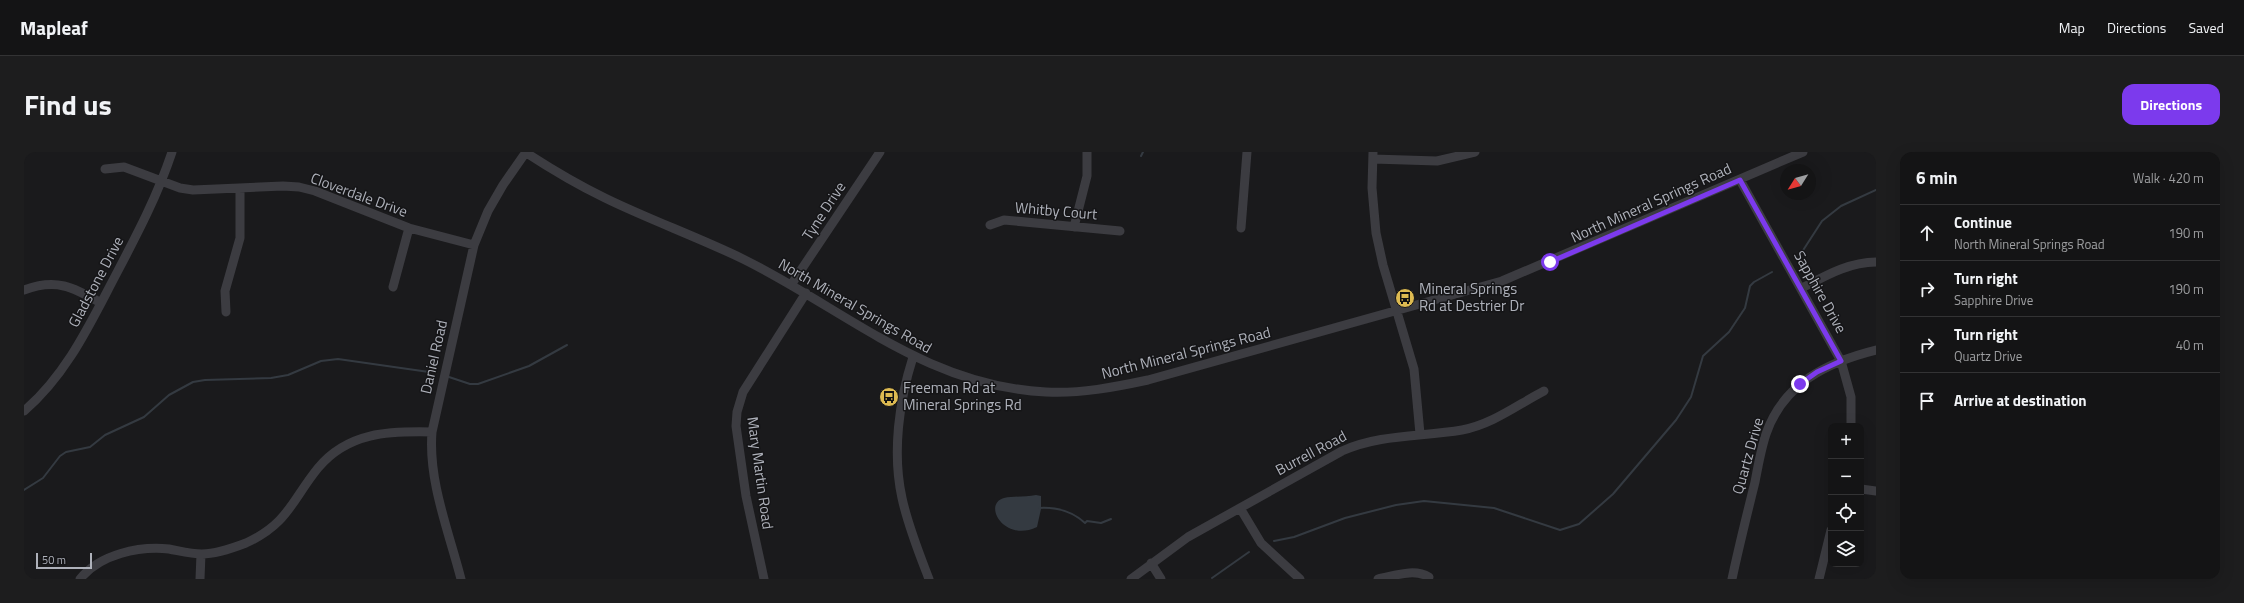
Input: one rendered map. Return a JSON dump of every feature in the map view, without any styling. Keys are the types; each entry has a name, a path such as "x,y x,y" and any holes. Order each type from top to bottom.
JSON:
{"street":[{"name":"Gladstone Drive","path":"24,411 44,393 60,373 93,320 162,182 172,152"},
{"name":"Tyne Drive","path":"791,285 880,152"},
{"path":"1074,227 1086,176 1087,152"},
{"path":"1241,228 1247,152"},
{"path":"1420,434 1414,369 1398,311 1382,265 1376,233 1372,188 1373,156 1437,161 1476,152"},
{"name":"North Mineral Springs Road","path":"529,153 605,198 741,259 791,285 913,357 961,377 1013,389 1046,392 1085,391 1148,380 1502,281 1803,152"},
{"name":"Daniel Road","path":"461,579 435,482 431,454 432,432 474,245 488,211 503,185 529,153"},
{"name":"Cloverdale Drive","path":"106,169 124,167 162,182 180,188 193,190 240,190 283,186 315,191 409,228 474,245"},
{"name":"Sapphire Drive","path":"1740,180 1802,288 1841,361 1851,397 1851,423"},
{"path":"226,312 225,292 240,238 240,190"},
{"name":"Whitby Court","path":"990,225 1004,220 1120,231"},
{"path":"393,287 409,228"},
{"path":"1802,288 1842,269 1876,262"},
{"path":"24,290 48,284 60,284 77,289 101,303"},
{"name":"Mary Martin Road","path":"764,579 746,496 736,426 737,412 743,392 806,294"},
{"name":"Quartz Drive","path":"1732,579 1766,436 1775,414 1785,398 1800,384 1817,372 1841,361 1876,350"},
{"path":"913,357 907,376 899,429 898,467 904,506 929,579"},
{"name":"Burrell Road","path":"1130,579 1188,537 1330,456 1354,445 1382,438 1461,430 1485,424 1544,391"},
{"path":"80,579 108,559 131,550 155,548 201,554 245,543 272,528 293,505 318,468 341,449 371,435 395,431 432,432"},
{"path":"1864,489 1876,491"},
{"path":"1240,508 1261,543 1300,579"},
{"path":"1819,579 1831,531"},
{"path":"200,579 201,554"},
{"path":"1152,563 1161,579"},
{"path":"1378,579 1413,573 1420,573 1430,577"}],"shaded area":[{"path":"1036,495 1041,496 1041,509 1037,527 1025,531 1015,530 1006,526 1000,521 996,514 995,507 998,502 1004,498"}],"waterway":[{"path":"1141,156 1143,152"},
{"path":"1800,255 1822,221 1841,206 1876,190"},
{"path":"1274,541 1294,537 1345,518 1396,505 1424,501 1494,508 1560,530 1579,524 1613,494 1676,420 1691,397 1703,356 1729,332 1745,308 1750,286 1754,282 1772,272"},
{"path":"449,377 470,384 478,384 529,366 567,345"},
{"path":"24,490 43,478 60,456 66,452 90,447 105,435 144,417 169,395 193,382 205,380 271,378 288,375 321,361 338,359 429,372"},
{"path":"1039,508 1052,508 1064,511 1070,513 1085,523 1087,521 1101,523 1111,519"},
{"path":"1212,578 1249,552"}],"place":[{"name":"Mineral Springs Rd at Destrier Dr","path":"1405,298"},
{"name":"Freeman Rd at Mineral Springs Rd","path":"889,397"}],"route":[{"path":"1550,262 1740,180 1833,343 1841,361 1817,372 1800,384"}]}
